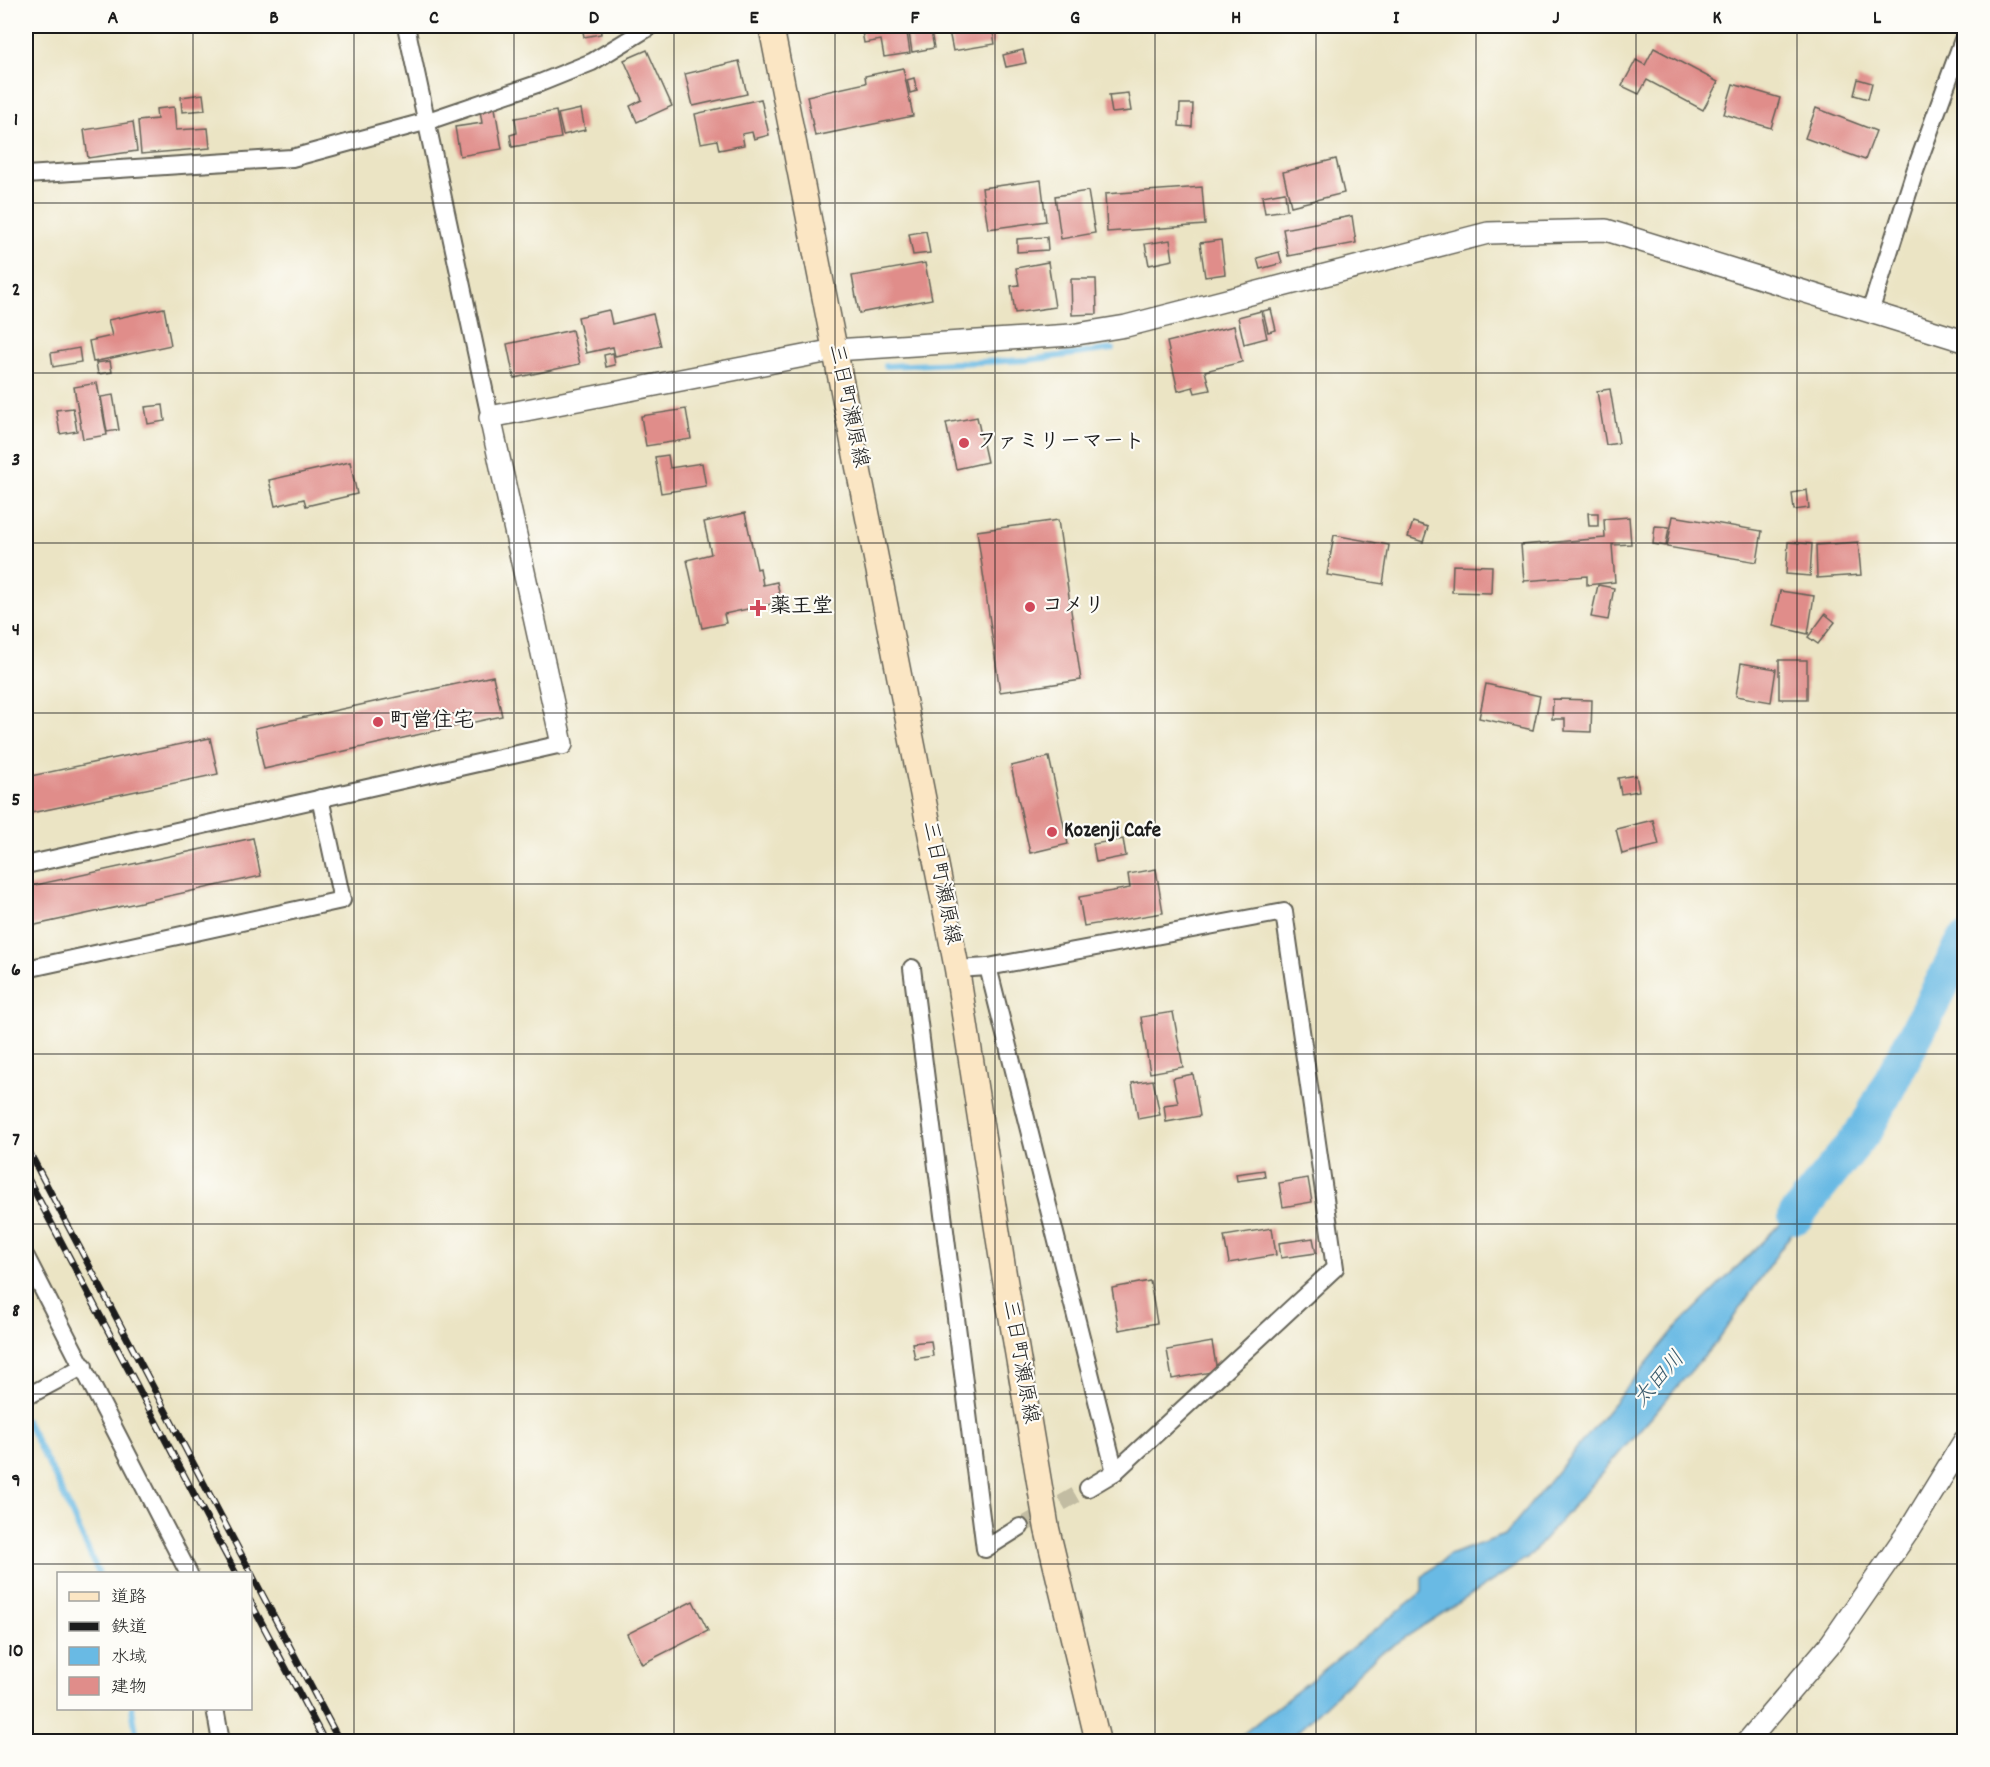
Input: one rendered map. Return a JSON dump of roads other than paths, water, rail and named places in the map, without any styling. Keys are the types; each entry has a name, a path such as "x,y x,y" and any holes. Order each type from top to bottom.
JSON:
{"main road":[{"name":"三日町瀬原線","path":"771,26 957,969 1004,1274 1043,1506 1098,1742"}],"street":[{"path":"26,865 562,744 489,417 406,26"},
{"path":"26,175 292,158 428,121 540,83 592,62 651,26"},
{"path":"1870,312 1915,171 1965,37"},
{"path":"489,417 836,350 1071,335 1126,326 1488,233 1606,230 1965,341"},
{"path":"26,966 31,968 342,900 320,798"},
{"path":"957,969 988,967 1284,912 1335,1268 1115,1472 1088,1488"},
{"path":"988,967 1115,1472"},
{"path":"912,968 985,1549 1020,1527"},
{"path":"26,1257 78,1370 188,1572"},
{"path":"26,1397 78,1370"},
{"path":"1747,1742 1831,1643 1910,1529 1965,1441"},
{"path":"216,1710 221,1742"}],"water":[{"path":"1838,1166 1718,1340 1528,1558 1375,1657 1288,1741 1234,1741 1422,1592 1422,1577 1449,1555 1505,1535 1674,1330"}],"waterway":[{"path":"886,366 1029,360 1112,349"},
{"name":"太田川","path":"1796,1216 1867,1127 1964,942"},
{"path":"26,1421 56,1479 98,1572"},
{"path":"132,1710 136,1732 134,1742"}],"tunnel":[{"path":"1020,1527 1088,1488"}],"railway":[{"path":"26,1146 250,1572"},
{"path":"26,1175 235,1572"},
{"path":"252,1575 340,1742"},
{"path":"252,1605 325,1742"}],"place":[{"name":"ファミリーマート","path":"964,443"},
{"name":"コメリ","path":"1030,607"},
{"name":"薬王堂","path":"758,608"},
{"name":"町営住宅","path":"378,722"},
{"name":"Kozenji Cafe","path":"1052,832"}]}
